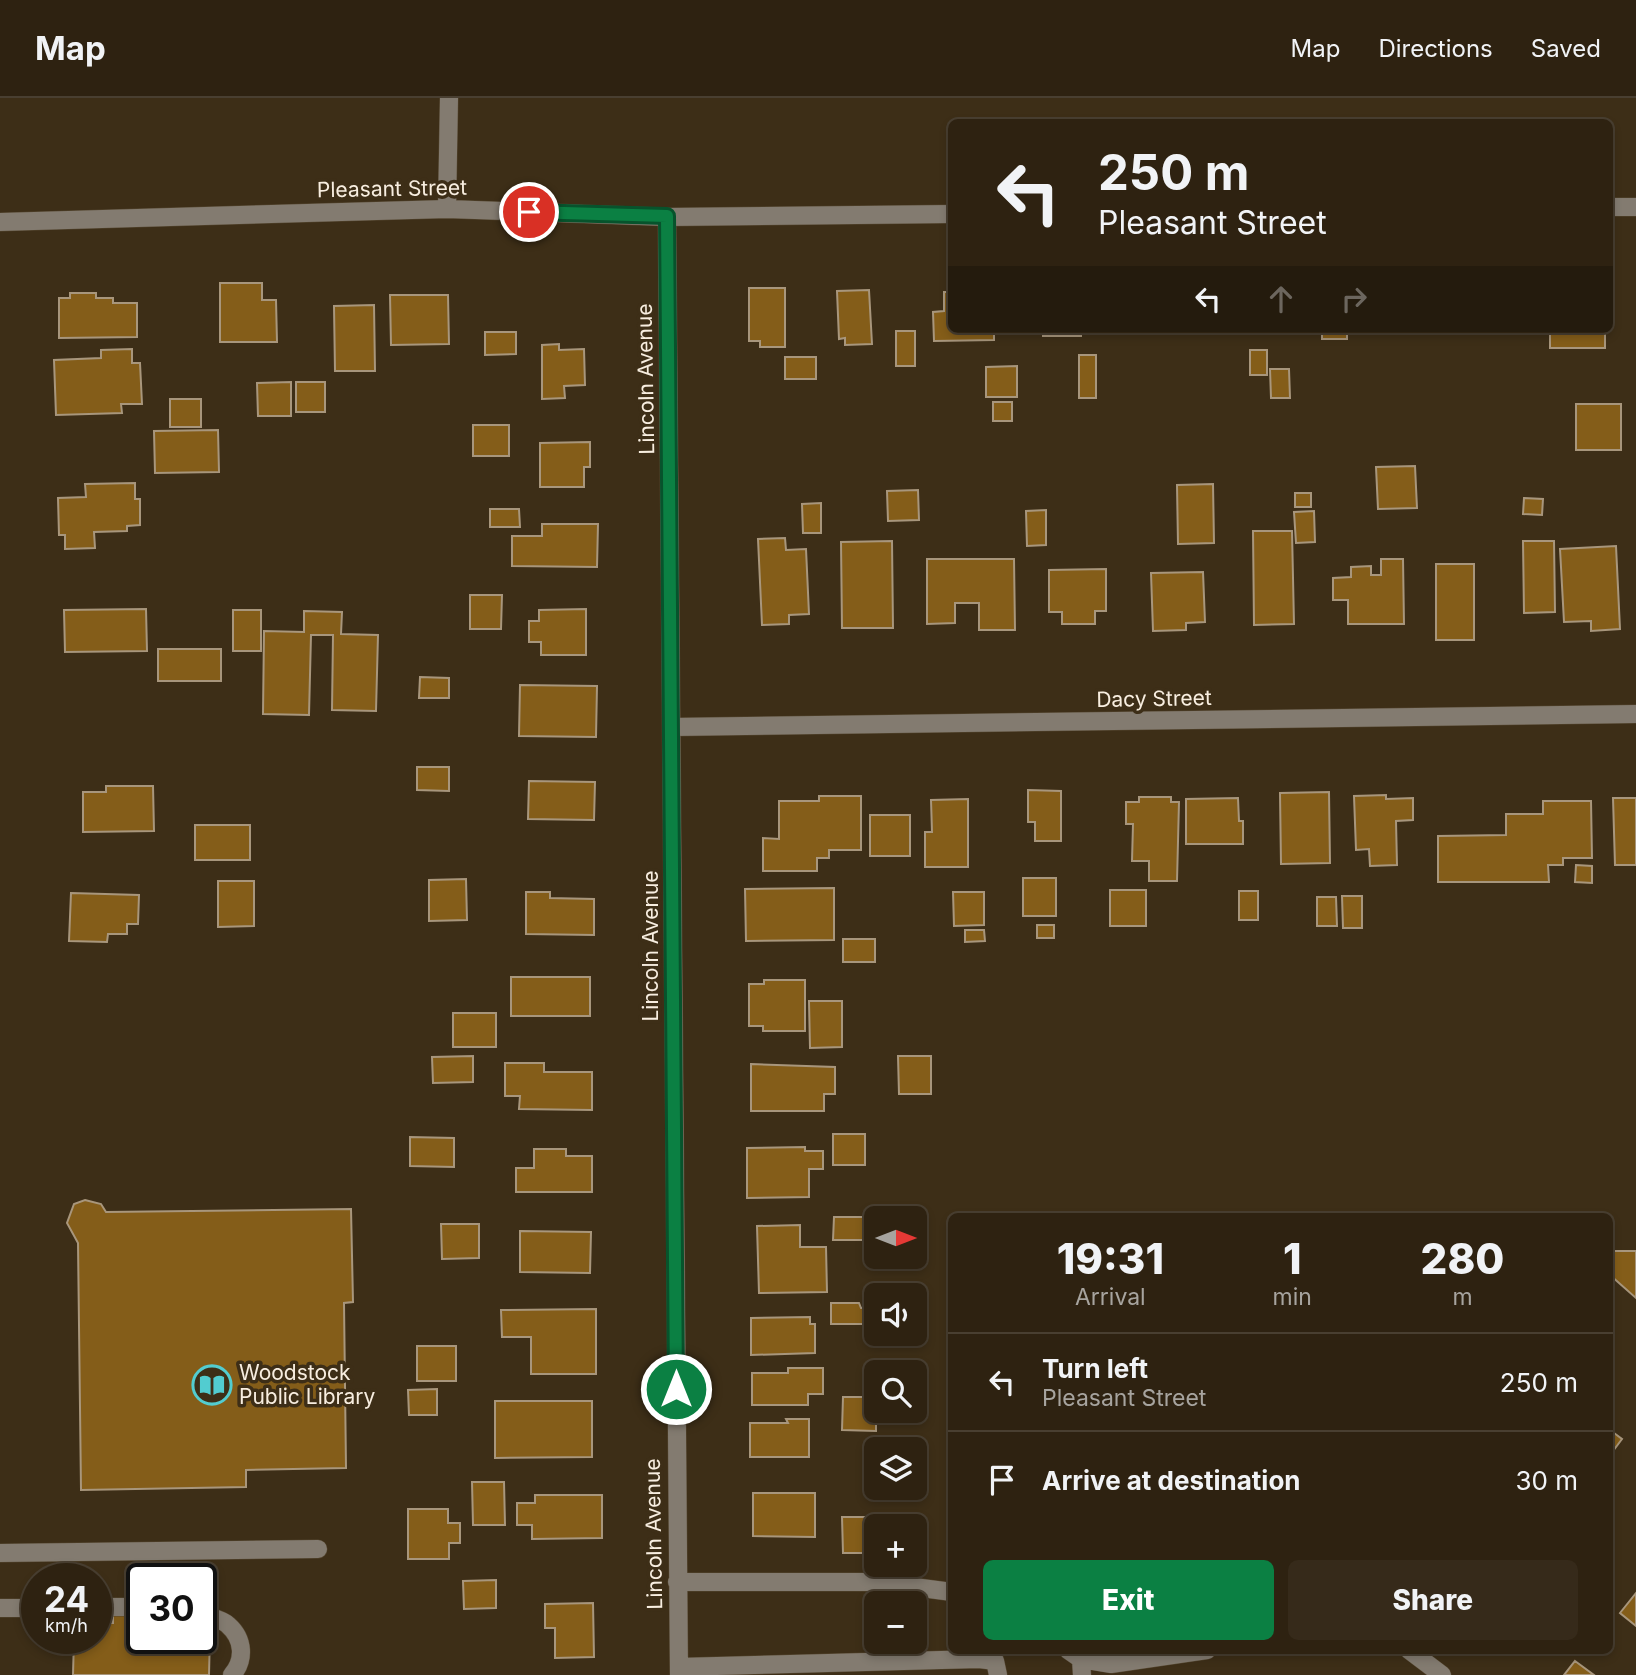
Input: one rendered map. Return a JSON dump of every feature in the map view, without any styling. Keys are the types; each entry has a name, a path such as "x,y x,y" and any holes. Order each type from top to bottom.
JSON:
{"street":[{"path":"447,209 449,98"},
{"path":"1613,207 1636,206"},
{"name":"Pleasant Street","path":"0,222 447,209 667,216 948,214"},
{"name":"Lincoln Avenue","path":"667,216 679,1671"},
{"name":"Dacy Street","path":"672,727 1636,714"},
{"path":"0,1553 318,1549"},
{"path":"677,1582 876,1583 948,1592"},
{"path":"0,1608 21,1608"},
{"path":"217,1621 228,1625 242,1648 241,1665 232,1675"},
{"path":"1077,1662 1111,1664 1180,1654"},
{"path":"1414,1654 1442,1675"},
{"path":"679,1671 979,1658 995,1661 998,1675"}],"building":[{"path":"220,283 262,283 262,300 276,300 277,342 220,342"},
{"path":"749,288 785,288 785,347 760,347 760,341 749,341"},
{"path":"869,290 872,344 845,345 845,338 839,339 837,291"},
{"path":"944,292 948,292 948,333 994,333 994,340 934,341 933,312 944,311"},
{"path":"70,293 96,293 96,298 113,298 113,303 137,303 137,337 59,338 59,298 70,298"},
{"path":"390,295 448,295 449,344 391,345"},
{"path":"374,305 375,371 335,371 334,306"},
{"path":"896,331 915,331 915,366 896,366"},
{"path":"485,332 516,332 516,354 485,355"},
{"path":"1043,333 1081,333 1081,336 1043,336"},
{"path":"1213,333 1249,333 1249,334"},
{"path":"1347,333 1347,339 1322,339 1322,334 1289,334"},
{"path":"1550,333 1605,333 1605,348 1550,348"},
{"path":"559,344 559,350 584,349 585,385 564,386 565,398 542,399 542,345"},
{"path":"132,349 132,363 140,363 142,404 121,404 122,413 56,415 54,360 101,358 101,350"},
{"path":"1250,350 1267,350 1267,375 1250,375"},
{"path":"1079,355 1096,355 1096,398 1079,398"},
{"path":"785,357 816,357 816,379 785,379"},
{"path":"1017,366 1017,397 986,397 986,367"},
{"path":"1270,369 1289,369 1290,398 1271,398"},
{"path":"291,382 291,416 258,416 257,383"},
{"path":"296,382 325,382 325,412 296,412"},
{"path":"170,399 201,399 201,427 170,427"},
{"path":"993,402 1012,402 1012,421 993,421"},
{"path":"1576,404 1621,404 1621,450 1576,450"},
{"path":"473,425 509,425 509,456 473,456"},
{"path":"218,430 219,472 155,473 154,431"},
{"path":"590,442 590,467 584,467 584,487 540,487 540,443"},
{"path":"1415,466 1417,508 1378,509 1376,467"},
{"path":"135,483 135,499 140,499 140,525 127,526 127,531 94,532 95,548 65,549 65,535 59,535 58,498 86,497 85,484"},
{"path":"1213,484 1214,543 1178,544 1177,485"},
{"path":"918,490 919,520 888,521 887,491"},
{"path":"1295,493 1311,493 1311,507 1295,507"},
{"path":"1524,498 1543,499 1542,515 1523,514"},
{"path":"821,503 821,533 803,533 802,504"},
{"path":"490,509 519,509 520,527 490,527"},
{"path":"1046,510 1046,545 1027,546 1026,511"},
{"path":"1314,511 1315,542 1296,543 1294,512"},
{"path":"542,524 598,524 597,567 512,566 512,536 542,536"},
{"path":"1253,531 1292,531 1294,624 1254,625"},
{"path":"785,538 786,550 806,549 809,614 789,615 789,624 762,625 758,539"},
{"path":"892,541 893,628 842,628 841,542"},
{"path":"1523,541 1554,541 1555,612 1524,613"},
{"path":"1616,546 1620,629 1591,631 1591,621 1564,622 1560,549"},
{"path":"927,559 1014,559 1015,630 979,630 979,603 955,603 955,623 927,624"},
{"path":"1381,559 1403,559 1404,624 1348,624 1348,600 1333,600 1333,578 1351,577 1351,567 1371,566 1371,575 1381,575"},
{"path":"1436,564 1474,564 1474,640 1436,640"},
{"path":"1106,569 1106,611 1095,611 1095,624 1062,624 1062,612 1049,612 1049,570"},
{"path":"1203,572 1205,622 1186,623 1186,630 1153,631 1151,573"},
{"path":"470,595 502,595 501,629 470,629"},
{"path":"146,609 147,651 65,652 64,610"},
{"path":"586,609 586,655 541,655 541,642 529,642 529,621 539,621 539,610"},
{"path":"233,610 261,610 261,651 233,651"},
{"path":"304,611 342,612 341,634 378,635 376,711 332,710 333,635 311,635 309,715 263,714 264,631 304,632"},
{"path":"158,649 221,649 221,681 158,681"},
{"path":"420,677 449,678 449,698 419,698"},
{"path":"520,685 597,686 596,737 519,736"},
{"path":"417,767 449,767 449,791 417,790"},
{"path":"529,781 595,782 594,820 528,819"},
{"path":"106,786 153,786 154,831 83,832 83,792 106,792"},
{"path":"1028,790 1061,791 1061,841 1035,841 1035,822 1028,822"},
{"path":"1329,792 1330,863 1281,864 1280,793"},
{"path":"1386,795 1386,799 1413,798 1413,820 1396,821 1397,865 1370,866 1369,849 1356,850 1354,796"},
{"path":"819,796 861,796 861,850 829,850 829,858 817,858 817,871 763,871 763,838 779,839 779,801 819,801"},
{"path":"1139,797 1171,797 1171,802 1179,802 1177,881 1149,881 1149,861 1132,861 1133,824 1126,824 1126,802 1139,802"},
{"path":"1238,798 1239,821 1243,821 1243,844 1186,844 1186,799"},
{"path":"1613,798 1636,798 1636,865 1615,865"},
{"path":"968,799 968,867 925,867 925,832 932,832 931,800"},
{"path":"1543,801 1591,801 1592,858 1563,858 1563,865 1548,865 1549,882 1438,882 1438,836 1506,835 1506,814 1543,814"},
{"path":"870,815 910,815 910,856 870,856"},
{"path":"195,825 250,825 250,860 195,860"},
{"path":"1576,865 1592,866 1592,883 1575,882"},
{"path":"1023,878 1056,878 1056,916 1023,916"},
{"path":"466,879 467,920 429,921 429,880"},
{"path":"218,881 254,881 254,926 218,927"},
{"path":"834,888 834,940 746,941 745,889"},
{"path":"1110,890 1146,890 1146,926 1110,926"},
{"path":"1239,891 1258,891 1258,920 1239,920"},
{"path":"526,892 550,892 550,898 594,899 594,935 526,934"},
{"path":"953,892 984,892 984,925 954,926"},
{"path":"71,893 139,895 138,924 127,924 127,934 108,934 107,942 69,941"},
{"path":"1342,896 1362,896 1362,928 1343,928"},
{"path":"1317,897 1336,897 1337,926 1317,926"},
{"path":"1037,925 1054,925 1054,938 1037,938"},
{"path":"965,930 984,930 985,941 965,942"},
{"path":"843,939 875,939 875,962 843,962"},
{"path":"511,977 590,977 590,1016 511,1016"},
{"path":"764,980 805,980 805,1031 763,1031 763,1026 749,1026 749,984 764,984"},
{"path":"809,1001 842,1001 842,1047 810,1048"},
{"path":"453,1013 496,1013 496,1047 453,1047"},
{"path":"473,1056 473,1082 433,1083 432,1057"},
{"path":"898,1056 931,1056 931,1094 899,1094"},
{"path":"505,1063 544,1063 544,1072 592,1072 592,1110 519,1109 520,1096 505,1096"},
{"path":"751,1064 835,1067 835,1094 824,1094 824,1111 751,1111"},
{"path":"833,1134 865,1134 865,1165 833,1165"},
{"path":"410,1137 454,1138 454,1167 410,1166"},
{"path":"805,1147 805,1151 823,1151 823,1169 809,1169 809,1197 747,1198 747,1148"},
{"path":"534,1149 566,1149 566,1156 592,1156 592,1192 516,1192 516,1168 534,1168"},
{"name":"Woodstock Public Library","path":"85,1200 101,1204 106,1212 351,1209 353,1302 344,1303 346,1468 246,1470 246,1487 81,1490 78,1243 67,1223 74,1204"},
{"path":"834,1217 864,1217 864,1240 833,1240"},
{"path":"441,1224 479,1224 479,1258 442,1259"},
{"path":"800,1225 800,1247 826,1247 827,1292 759,1293 757,1226"},
{"path":"520,1231 591,1232 590,1273 520,1272"},
{"path":"1613,1251 1636,1251 1636,1298 1613,1278"},
{"path":"831,1303 859,1303 861,1308 864,1308 864,1324 831,1324"},
{"path":"596,1309 596,1374 531,1374 531,1337 502,1337 501,1310"},
{"path":"810,1317 810,1324 815,1324 815,1353 751,1355 751,1318"},
{"path":"417,1346 456,1346 456,1381 417,1381"},
{"path":"788,1368 823,1368 823,1394 808,1394 808,1405 752,1405 752,1373 788,1373"},
{"path":"437,1389 437,1415 409,1415 408,1390"},
{"path":"843,1397 864,1397 864,1423 876,1423 876,1431 842,1430"},
{"path":"495,1401 592,1401 592,1457 495,1458"},
{"path":"786,1419 809,1419 809,1457 750,1457 750,1423 788,1423"},
{"path":"1613,1432 1622,1439 1613,1451"},
{"path":"472,1482 504,1482 505,1525 473,1525"},
{"path":"753,1493 815,1493 815,1537 753,1536"},
{"path":"535,1495 602,1495 602,1538 532,1539 532,1525 517,1525 517,1503 535,1503"},
{"path":"408,1509 448,1509 448,1523 460,1523 460,1543 449,1543 449,1559 408,1559"},
{"path":"842,1517 864,1517 864,1553 843,1553"},
{"path":"496,1580 496,1608 464,1609 463,1581"},
{"path":"1636,1593 1636,1626 1620,1613"},
{"path":"593,1603 594,1657 555,1658 555,1628 545,1628 545,1604"},
{"path":"113,1615 126,1615 126,1654 210,1654 209,1675 73,1675 74,1654 112,1654"},
{"path":"1575,1661 1594,1675 1564,1675"}],"place":[{"name":"Woodstock Public Library","path":"212,1385"}],"route":[{"path":"529,212 667,216 676,1389"}]}
